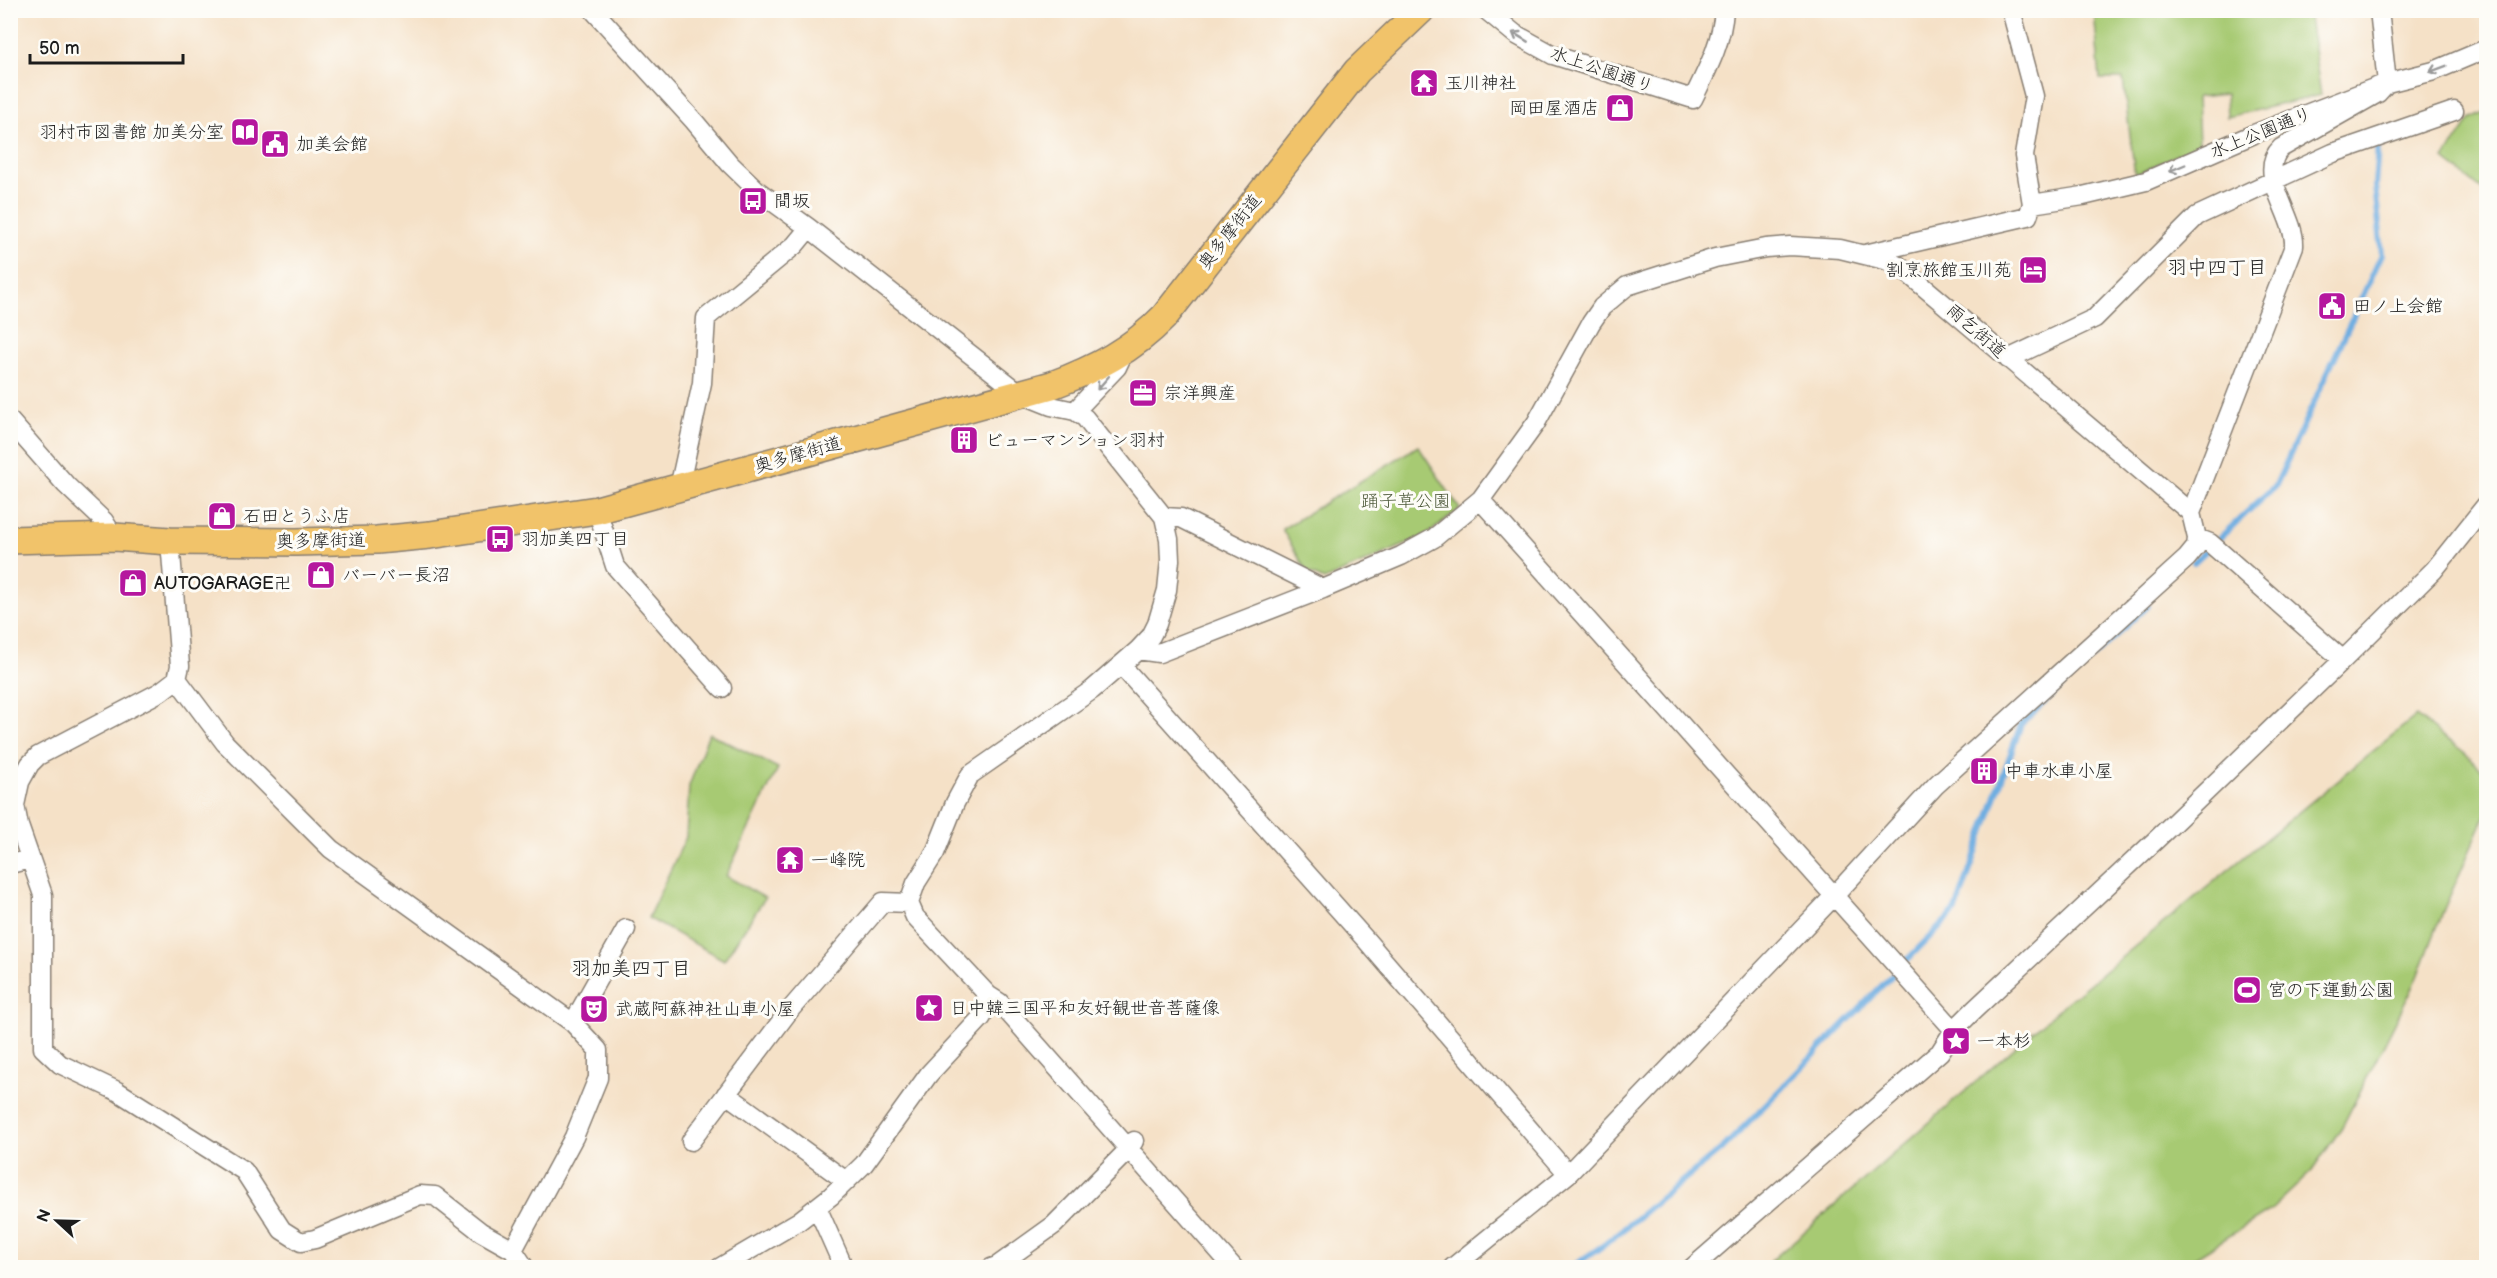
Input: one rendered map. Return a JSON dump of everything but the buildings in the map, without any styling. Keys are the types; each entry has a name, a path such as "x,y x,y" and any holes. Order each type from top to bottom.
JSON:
{"main road":[{"name":"奥多摩街道","path":"10,540 114,537 170,541 377,540 430,535 597,510 1021,394 1082,374 1125,351 1164,317 1357,71 1421,10"}],"street":[{"path":"593,10 730,164 758,191 809,228 1021,394 1051,406 1075,411 1104,440 1164,517 1169,539 1170,560 1167,590 1151,636 1092,690 970,775 955,803 935,853 916,883 909,903 915,917 988,994 999,1002 1131,1145 1234,1268"},
{"name":"水上公園通り","path":"1486,10 1507,29 1553,55 1693,99 1712,61 1723,25 1724,10"},
{"path":"1138,650 1160,653 1323,589 1401,556 1434,538 1481,499 1536,423 1591,323 1602,307 1627,286 1715,258 1766,248 1814,247 1864,254 2028,216 2032,204 2024,156 2034,96 2011,10"},
{"path":"2343,660 2208,543 2191,513 2294,246 2293,226 2273,180 2274,159 2281,148 2378,93 2387,83 2379,10"},
{"name":"水上公園通り","path":"2032,204 2083,196 2146,181 2254,134 2387,83 2433,71 2487,49"},
{"path":"2008,358 2095,318 2197,216 2333,153 2454,111"},
{"path":"679,488 702,382 706,318 795,244 809,228"},
{"name":"雨乞街道","path":"1864,254 1899,266 2191,513"},
{"path":"1075,411 1117,368 1125,351"},
{"path":"10,421 66,485 104,521 114,537"},
{"path":"1481,499 1954,1030"},
{"path":"1692,1268 1940,1052 1954,1030 2343,660 2434,570 2487,505"},
{"path":"597,510 615,566 722,688"},
{"path":"1164,517 1180,518 1323,589"},
{"path":"170,541 180,666 177,679 160,692 38,756 30,764 20,782 16,797 16,815 39,880 44,903 41,1041 43,1048 52,1059 117,1091 244,1171 282,1230 295,1240 302,1242 315,1239 427,1194 435,1196 481,1232 513,1250 525,1268"},
{"path":"1452,1268 1568,1174 1834,896 1936,785 2196,548 2208,543"},
{"path":"1121,665 1366,940 1568,1174"},
{"path":"177,679 225,742 331,849 573,1023 598,1050 598,1078 574,1137 513,1250"},
{"path":"10,765 20,782"},
{"path":"10,864 30,859"},
{"path":"691,1142 789,1011 883,902 909,903"},
{"path":"573,1023 626,929"},
{"path":"719,1268 799,1221 864,1164 929,1074 982,1017 988,994"},
{"path":"726,1094 846,1181"},
{"path":"992,1268 1054,1226 1131,1145"},
{"path":"817,1207 844,1268"}],"green space":[{"path":"2094,11 2308,11 2321,95 2227,117 2226,94 2197,97 2199,144 2135,175 2123,79 2100,79"},
{"path":"2486,112 2486,193 2444,159 2470,120"},
{"name":"踊子草公園","path":"1418,446 1460,509 1425,536 1324,580 1307,572 1282,529"},
{"name":"宮の下運動公園","path":"2416,716 2464,752 2486,774 2486,814 2444,909 2418,977 2342,1127 2312,1171 2271,1210 2180,1267 1764,1267 2067,1002"},
{"path":"709,733 778,768 726,876 765,898 724,960 648,918 686,837 689,786"}],"waterway":[{"path":"2194,562 2276,485 2382,254 2375,186 2378,146"},
{"path":"1570,1268 1604,1245 1725,1146 1956,910 2021,724 2147,606"}],"place":[{"name":"玉川神社","path":"1424,83"},
{"name":"岡田屋酒店","path":"1620,108"},
{"name":"羽村市図書館 加美分室","path":"245,132"},
{"name":"加美会館","path":"275,144"},
{"name":"間坂","path":"753,201"},
{"name":"割烹旅館玉川苑","path":"2033,270"},
{"name":"田ノ上会館","path":"2332,306"},
{"name":"宗洋興産","path":"1143,393"},
{"name":"ビューマンション羽村","path":"964,440"},
{"name":"石田とうふ店","path":"222,516"},
{"name":"羽加美四丁目","path":"500,539"},
{"name":"バーバー長沼","path":"321,575"},
{"name":"AUTOGARAGE卍","path":"133,583"},
{"name":"中車水車小屋","path":"1984,771"},
{"name":"一峰院","path":"790,860"},
{"name":"宮の下運動公園","path":"2247,990"},
{"name":"日中韓三国平和友好観世音菩薩像","path":"929,1008"},
{"name":"武蔵阿蘇神社山車小屋","path":"594,1009"},
{"name":"一本杉","path":"1956,1041"}],"district":[{"name":"羽中四丁目","path":"2217,268"},
{"name":"羽加美四丁目","path":"631,969"}]}
